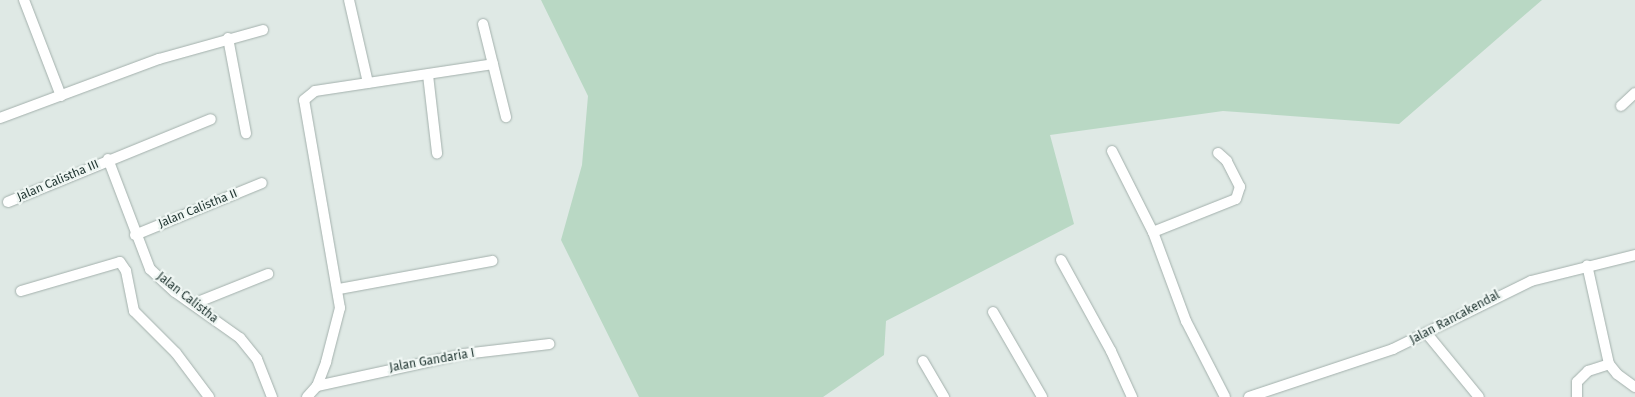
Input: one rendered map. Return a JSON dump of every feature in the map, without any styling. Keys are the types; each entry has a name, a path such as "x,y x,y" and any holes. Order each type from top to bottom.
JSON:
{"street":[{"path":"24,0 60,96"},
{"path":"349,0 368,83"},
{"path":"483,24 506,117"},
{"path":"0,118 159,60 228,38 263,30"},
{"path":"228,38 246,134"},
{"path":"307,397 317,386 338,321 338,289 304,100 314,90 428,75 492,64"},
{"path":"428,75 437,153"},
{"path":"1621,106 1635,93"},
{"name":"Jalan Calistha III","path":"8,202 108,159 211,119"},
{"path":"1112,151 1154,232 1186,320 1225,397"},
{"path":"1154,232 1236,199 1240,187 1227,161 1218,153"},
{"name":"Jalan Calistha","path":"108,159 135,235 150,269 249,348 272,397"},
{"name":"Jalan Calistha II","path":"135,235 262,183"},
{"name":"Jalan Rancakendal","path":"1249,397 1365,360 1428,335 1512,288 1587,266 1635,255"},
{"path":"1060,260 1111,351 1132,397"},
{"path":"338,289 492,261"},
{"path":"21,291 120,262 126,271 134,311 176,353 209,397"},
{"path":"1587,266 1609,364 1617,374 1635,387"},
{"path":"193,304 268,274"},
{"path":"993,312 1042,397"},
{"path":"1428,335 1475,396"},
{"name":"Jalan Gandaria I","path":"317,386 464,354 549,344"},
{"path":"923,361 944,397"},
{"path":"1577,397 1577,382 1588,371 1609,364"}],"green space":[{"path":"541,0 1542,0 1399,124 1223,111 1050,135 1074,224 886,321 884,355 823,397 639,397 561,240 582,165 588,96"}]}
